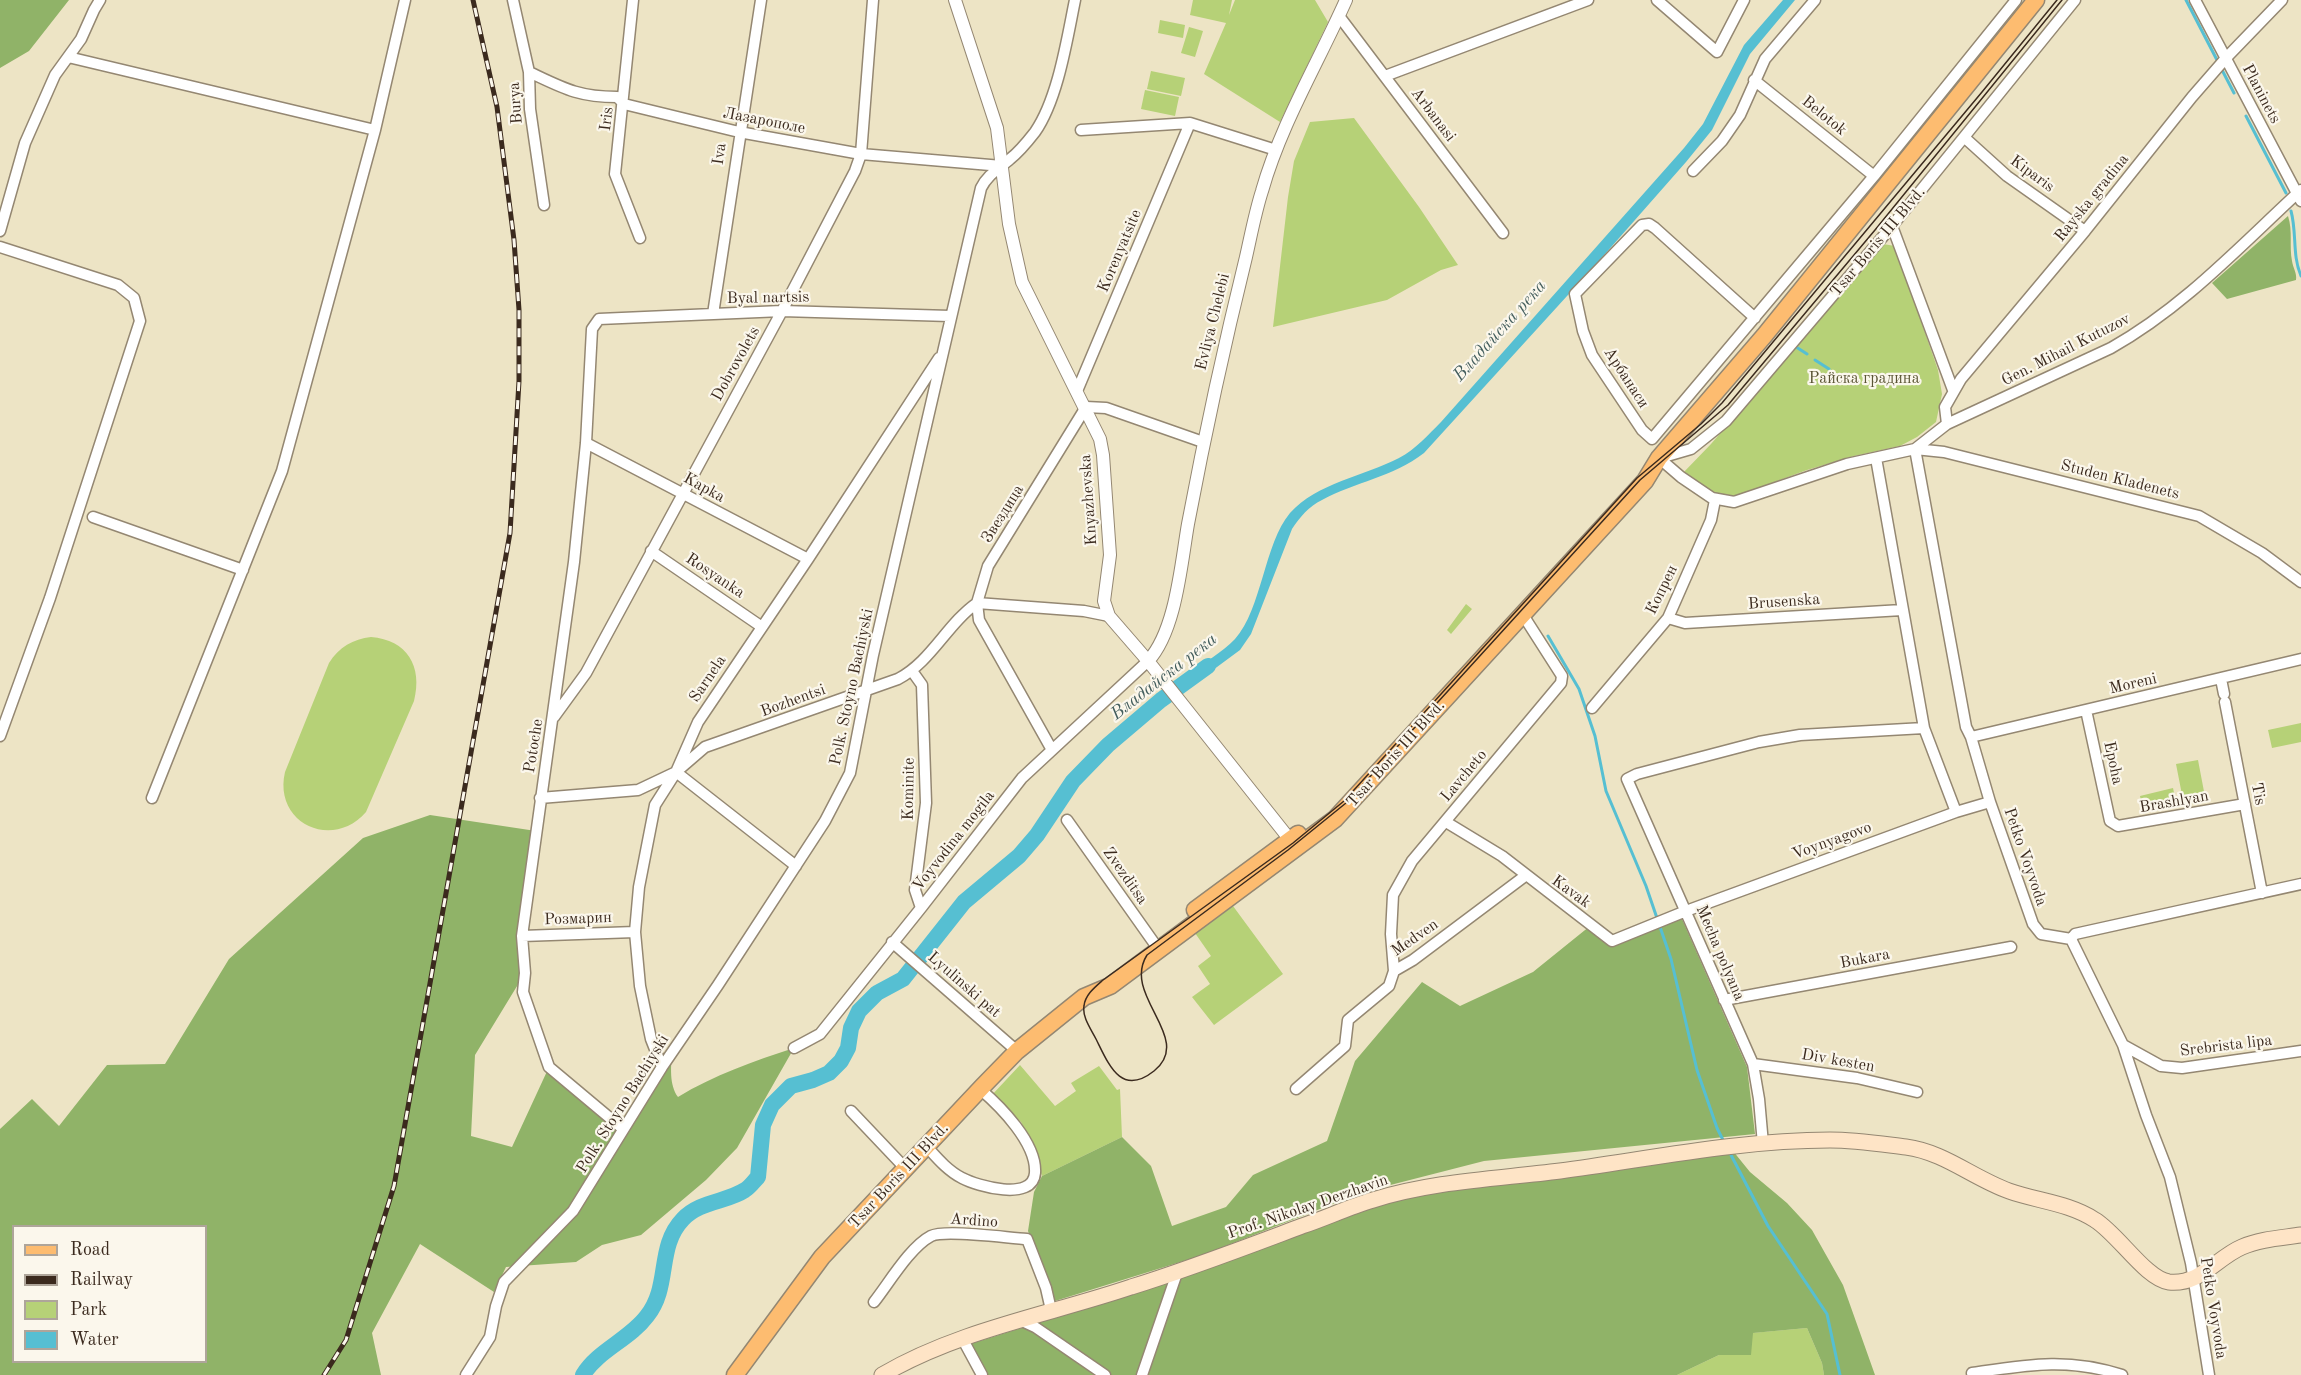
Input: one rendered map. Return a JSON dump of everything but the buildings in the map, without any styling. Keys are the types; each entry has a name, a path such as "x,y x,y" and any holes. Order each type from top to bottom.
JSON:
{"main road":[{"name":"Tsar Boris III Blvd.","path":"735,1375 822,1257 1017,1051 1084,997 1110,986 1156,945 1351,805 1645,481 1659,458 1764,336 2036,0"},
{"name":"Tsar Boris III Blvd.","path":"1294,844 1341,800 1637,473 1659,458"},
{"name":"Prof. Nikolay Derzhavin","path":"882,1375 962,1338 1177,1273 1391,1195 1459,1182 1763,1144 1838,1140 1927,1150 1994,1185 2090,1216 2119,1239 2151,1275 2159,1280 2174,1282 2193,1279"},
{"path":"2193,1279 2242,1246 2265,1240 2300,1239"}],"street":[{"path":"0,231 26,143 55,75 81,39 100,0"},
{"path":"152,798 282,471 375,130 405,0"},
{"name":"Burya","path":"513,0 529,72 530,109 544,205"},
{"name":"Iris","path":"633,0 615,174 640,238"},
{"name":"Iva","path":"712,314 761,0"},
{"name":"Dobrovolets","path":"554,717 586,673 855,171 861,154 873,0"},
{"name":"Knyazhevska","path":"955,0 997,128 1010,224 1022,282 1098,433 1103,455 1110,555 1104,601 1108,616"},
{"name":"Polk. Stoyno Bachiyski","path":"466,1375 490,1337 496,1306 504,1282 573,1211 662,1067 825,821 850,773 865,691 981,188 987,177 1011,159 1035,132 1050,104 1068,38 1075,0"},
{"name":"Evliya Chelebi","path":"1148,661 1163,640 1172,610 1203,442 1262,191 1276,150 1346,0"},
{"path":"1385,76 1588,0"},
{"path":"1657,0 1717,52 1744,0"},
{"path":"1693,171 1722,141 1740,115 1765,59 1815,0"},
{"path":"1652,439 1874,177 2016,0"},
{"name":"Tsar Boris III Blvd.","path":"1659,458 1691,449 1726,421 1965,138 2075,0"},
{"name":"Planinets","path":"2195,0 2222,63 2300,195"},
{"name":"Rayska gradina","path":"1947,424 1945,407 1953,390 2192,98 2282,0"},
{"name":"Arbanasi","path":"1339,16 1503,233"},
{"path":"68,57 375,130"},
{"name":"Лазарополе","path":"529,72 569,91 591,97 617,97 624,104 739,132 861,154 1002,166"},
{"name":"Belotok","path":"1754,80 1874,177"},
{"path":"1081,130 1190,123 1276,150"},
{"name":"Korenyatsite","path":"1077,391 1190,123"},
{"name":"Kiparis","path":"1965,138 2007,176 2085,231"},
{"name":"Gen. Mihail Kutuzov","path":"1915,449 1947,424 2111,348 2134,335 2205,281 2300,195"},
{"name":"Арбанаси","path":"1659,458 1652,439 1642,430 1592,355 1583,331 1575,294 1642,225 1648,224 1755,318"},
{"path":"1892,226 1953,390"},
{"path":"0,247 118,285 134,298 140,321 50,598 0,736"},
{"name":"Byal nartsis","path":"592,329 599,319 782,311 950,316"},
{"name":"Potoche","path":"592,329 586,443 574,561 522,936 525,973 523,992 549,1066 623,1130"},
{"name":"Sarnela","path":"662,1067 651,1039 640,986 635,932 639,887 655,805 676,772 698,722 808,559 942,353"},
{"path":"1086,407 1106,408 1203,442"},
{"name":"Звездица","path":"977,603 988,566 1086,407"},
{"name":"Kapka","path":"586,443 808,559"},
{"path":"1659,458 1715,500 1734,502 1847,464 1915,449"},
{"name":"Studen Kladenets","path":"1915,449 1944,452 2199,516 2262,553 2301,582"},
{"name":"Petko Voyvoda","path":"1915,449 1966,727 2032,924 2042,934 2071,939 2123,1046 2170,1178 2191,1263 2209,1375"},
{"path":"1876,458 1924,728 1956,812"},
{"name":"Копрен","path":"1592,708 1668,618 1711,520 1715,500"},
{"path":"93,517 243,570"},
{"name":"Rosyanka","path":"651,551 762,627"},
{"path":"1052,750 979,620 977,603 1084,611 1108,616 1166,683 1294,844"},
{"name":"Bozhentsi","path":"540,798 638,790 676,772 705,747 865,691 912,671 963,613 977,603"},
{"name":"Brusenska","path":"1668,618 1685,623 1902,610"},
{"name":"Lavcheto","path":"1394,971 1391,934 1393,895 1412,861 1561,683 1562,676 1522,615"},
{"name":"Moreni","path":"1971,737 2301,659"},
{"name":"Voyvodina mogila","path":"794,1048 820,1034 895,945 1022,778 1148,661"},
{"name":"Kominite","path":"912,671 922,685 926,803 915,890 921,908"},
{"name":"Tis","path":"2221,679 2262,893"},
{"name":"Epoha","path":"2086,710 2110,821"},
{"name":"Mecha polyana","path":"1763,1144 1753,1064 1627,779 1637,774 1759,742 1800,735 1924,728"},
{"path":"676,772 796,866"},
{"name":"Voynyagovo","path":"1686,911 1956,812 1990,802"},
{"name":"Brashlyan","path":"2110,821 2118,826 2245,804"},
{"name":"Zvezditsa","path":"1067,820 1156,945"},
{"name":"Kavak","path":"1446,822 1502,856 1612,941 1686,911"},
{"name":"Medven","path":"1296,1089 1346,1046 1348,1020 1389,987 1394,971 1413,960 1525,876"},
{"path":"2071,939 2075,934 2301,884"},
{"name":"Розмарин","path":"522,936 635,932"},
{"name":"Lyulinski pat","path":"895,945 1017,1051"},
{"name":"Bukara","path":"1724,1000 2011,947"},
{"name":"Srebrista lipa","path":"2123,1046 2161,1066 2182,1068 2301,1051"},
{"name":"Div kesten","path":"1753,1064 1857,1078 1917,1092"},
{"path":"927,1147 952,1172 976,1184 1020,1189 1032,1181 1035,1172 1031,1155 1020,1132 999,1106 980,1089"},
{"path":"851,1111 906,1169"},
{"name":"Ardino","path":"874,1302 920,1244 933,1235 948,1232 1027,1239 1046,1288 1051,1310"},
{"path":"1142,1375 1177,1273"},
{"path":"1020,1320 1035,1327 1105,1375"},
{"path":"962,1338 982,1375"},
{"path":"1972,1373 2040,1363 2100,1368 2122,1375"}],"green space":[{"path":"0,0 69,0 29,51 0,68"},
{"path":"1193,0 1232,0 1229,15 1235,0 1315,0 1328,22 1280,122 1204,74 1226,23 1190,15"},
{"path":"1160,20 1185,25 1183,38 1158,33"},
{"path":"1189,27 1203,31 1195,57 1181,53"},
{"path":"1151,71 1185,78 1181,96 1147,89"},
{"path":"1145,90 1179,97 1175,116 1141,109"},
{"path":"1354,118 1458,265 1441,270 1387,300 1273,327 1294,161 1310,122"},
{"path":"2288,216 2292,264 2296,280 2227,299 2212,283"},
{"name":"Райска градина","path":"1883,244 1895,246 1938,370 1942,394 1936,422 1917,437 1900,446 1854,456 1807,470 1728,499 1718,497 1682,474 1711,444"},
{"path":"1466,604 1472,609 1451,634 1447,630"},
{"path":"371,637 394,643 409,657 416,677 414,701 366,812 352,824 337,829 322,830 308,826 296,817 288,805 284,790 285,772 329,663 337,652 347,645"},
{"path":"2301,723 2301,742 2272,748 2268,730"},
{"path":"2198,760 2206,802 2184,805 2176,764"},
{"path":"2173,788 2176,802 2143,810 2140,796"},
{"path":"430,815 536,831 522,936 525,973 475,1055 471,1136 512,1147 549,1067 623,1129 672,1051 672,1081 678,1097 720,1075 794,1048 737,1148 706,1180 641,1235 602,1245 576,1262 506,1267 494,1292 420,1244 372,1333 381,1375 0,1375 0,1129 32,1099 59,1126 107,1065 165,1064 229,959 363,838"},
{"path":"1233,906 1283,974 1214,1025 1192,997 1210,984 1198,966 1211,956 1195,933"},
{"path":"1682,919 1747,1067 1755,1134 1484,1161 1363,1192 1203,1255 1055,1301 1028,1231 1034,1192 1042,1176 1122,1137 1151,1166 1172,1226 1226,1207 1253,1175 1327,1141 1355,1061 1422,982 1460,1006 1533,972 1590,926 1614,944"},
{"path":"1020,1065 1055,1106 1076,1091 1071,1083 1099,1066 1117,1090 1120,1089 1122,1137 1042,1176 1021,1122 991,1096"},
{"path":"1733,1151 1750,1172 1787,1203 1812,1230 1843,1285 1875,1375 1824,1375 1822,1363 1807,1328 1753,1333 1751,1355 1719,1355 1677,1375 984,1375 967,1345 1142,1290 1379,1204 1448,1186"},
{"path":"1807,1328 1822,1363 1824,1375 1677,1375 1719,1355 1750,1355 1752,1333"}],"water":[{"path":"1783,0 1795,0 1750,54 1712,130 1686,162 1424,453 1387,474 1322,500 1305,512 1292,529 1251,634 1240,650 1194,684 1187,674 1224,649 1244,626 1274,542 1290,513 1301,503 1327,487 1399,458 1422,442 1684,148 1703,124 1744,45"}],"waterway":[{"path":"2186,0 2218,62"},
{"path":"2221,68 2234,93"},
{"path":"2246,116 2286,193"},
{"path":"2291,211 2296,260 2301,276"},
{"path":"1793,345 1807,354"},
{"path":"1815,360 1829,369"},
{"path":"1548,636 1579,689 1595,736 1606,791 1646,886 1671,959 1697,1070 1724,1142"},
{"name":"Владайска река","path":"583,1375 597,1359 632,1332 647,1316 659,1292 669,1242 683,1219 705,1205 738,1194 758,1177 763,1125 772,1105 791,1086 829,1073 841,1061 848,1048 851,1028 859,1011 877,993 903,979 964,902 1019,856 1037,835 1073,781 1108,745 1161,700 1208,666"},
{"path":"1731,1155 1768,1226 1827,1314 1840,1375"}],"tram line":[{"path":"2057,0 1722,403 1701,424 1637,478 1344,801 1293,843 1103,980 1091,992 1084,1006 1086,1019 1106,1059 1117,1074 1133,1081 1143,1078 1154,1071 1164,1058 1167,1045 1163,1031 1143,986 1142,970 1147,955 1288,850 1346,803 1640,480 1728,405 1875,230 2062,0"}],"railway":[{"path":"324,1375 346,1340 394,1186 510,533 519,381 519,310 514,240 497,107 473,0"}]}
